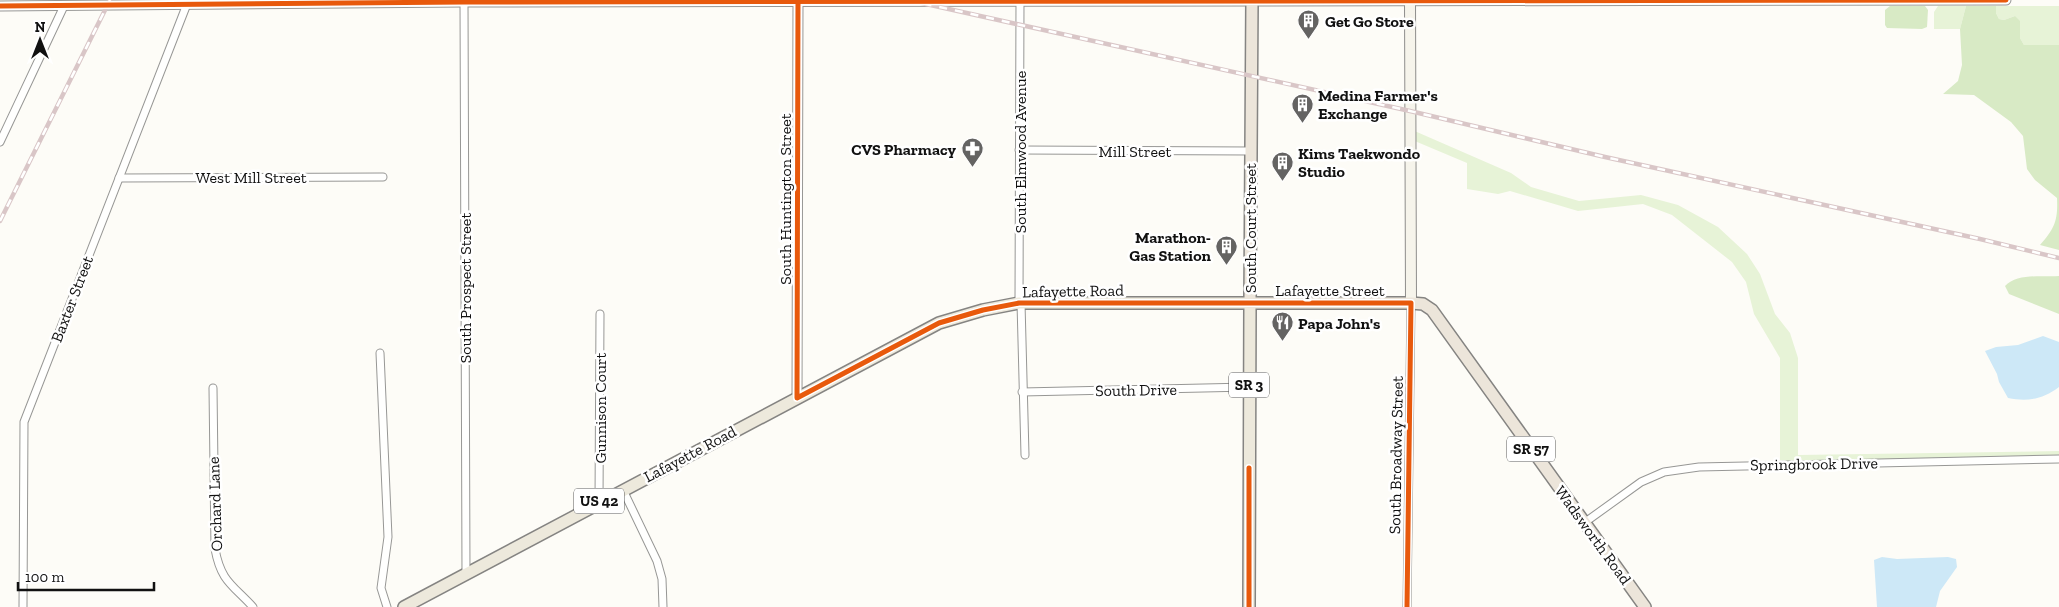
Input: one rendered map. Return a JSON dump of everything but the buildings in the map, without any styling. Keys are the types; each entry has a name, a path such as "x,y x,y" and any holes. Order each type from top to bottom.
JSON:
{"highway":[{"name":"South Court Street","path":"1250,303 1252,1"},
{"name":"Lafayette Street","path":"1250,303 1410,302"},
{"name":"Wadsworth Road","path":"1410,302 1423,304 1432,310 1645,607"}],"main road":[{"name":"South Broadway Street","path":"1410,1 1410,302"},
{"name":"Lafayette Road","path":"404,607 416,604 466,573 939,323 983,310 1020,303 1250,303"},
{"name":"South Court Street","path":"1249,607 1250,303"}],"street":[{"path":"0,6 64,6 163,2 187,4 459,1 2006,0"},
{"name":"South Prospect Street","path":"459,1 466,573"},
{"name":"South Huntington Street","path":"796,398 798,1"},
{"name":"South Elmwood Avenue","path":"1020,1 1020,303 1025,455"},
{"name":"Baxter Street","path":"23,607 24,422 187,4"},
{"path":"0,142 64,6"},
{"name":"Mill Street","path":"1020,150 1251,151"},
{"name":"West Mill Street","path":"119,178 383,177"},
{"name":"South Broadway Street","path":"1407,607 1410,302"},
{"name":"Gunnison Court","path":"599,502 600,314"},
{"path":"380,353 388,537 382,588 387,607"},
{"name":"South Drive","path":"1022,392 1249,387"},
{"name":"Orchard Lane","path":"213,388 215,549 223,576 230,586 253,607"},
{"name":"Springbrook Drive","path":"1584,523 1641,482 1664,472 1699,467 2059,459"},
{"path":"623,490 657,561 662,579 664,607"}],"green space":[{"path":"1890,6 1925,6 1928,10 1927,27 1922,29 1887,28 1885,25 1885,10"},
{"path":"1938,6 1966,6 1960,29 1934,29 1934,12"},
{"path":"1966,6 1996,6 1996,13 1999,19 2004,20 2015,16 2020,21 2020,38 2024,45 2059,45 2059,250 2040,245 2049,234 2054,223 2057,212 2057,198 2035,180 2027,169 2023,136 2011,122 1974,95 1943,94 1958,81 1962,65 1960,29"},
{"path":"1996,6 2059,6 2059,45 2024,45 2020,38 2015,16 2004,20 1999,19 1996,13"},
{"path":"1410,129 1511,173 1531,187 1579,201 1641,195 1678,205 1718,227 1747,254 1760,274 1775,314 1790,333 1798,358 1798,455 2059,451 2059,457 1780,462 1780,358 1754,314 1746,282 1732,262 1672,215 1643,204 1578,211 1510,191 1498,194 1467,189 1467,163 1410,139"},
{"path":"2059,276 2059,314 2009,294 2005,286 2023,277"}],"water":[{"path":"2043,336 2059,342 2059,387 2041,397 2022,400 2008,398 1985,351 1996,347 2018,345"},
{"path":"1882,557 1897,559 1948,557 1956,559 1957,567 1940,591 1936,607 1877,607 1874,560"}],"railway":[{"path":"0,221 110,0"},
{"path":"908,0 2059,258"}],"cycle path":[{"path":"798,0 797,398 939,323 983,310 1019,303 1411,303 1407,607"},
{"path":"0,6 464,2 2006,0"},
{"path":"1249,468 1249,607"}],"place":[{"name":"Get Go Store","path":"1309,40"},
{"name":"Medina Farmer's Exchange","path":"1302,123"},
{"name":"CVS Pharmacy","path":"972,168"},
{"name":"Kims Taekwondo Studio","path":"1282,181"},
{"name":"Marathon- Gas Station","path":"1227,265"},
{"name":"Papa John's","path":"1282,342"}]}
